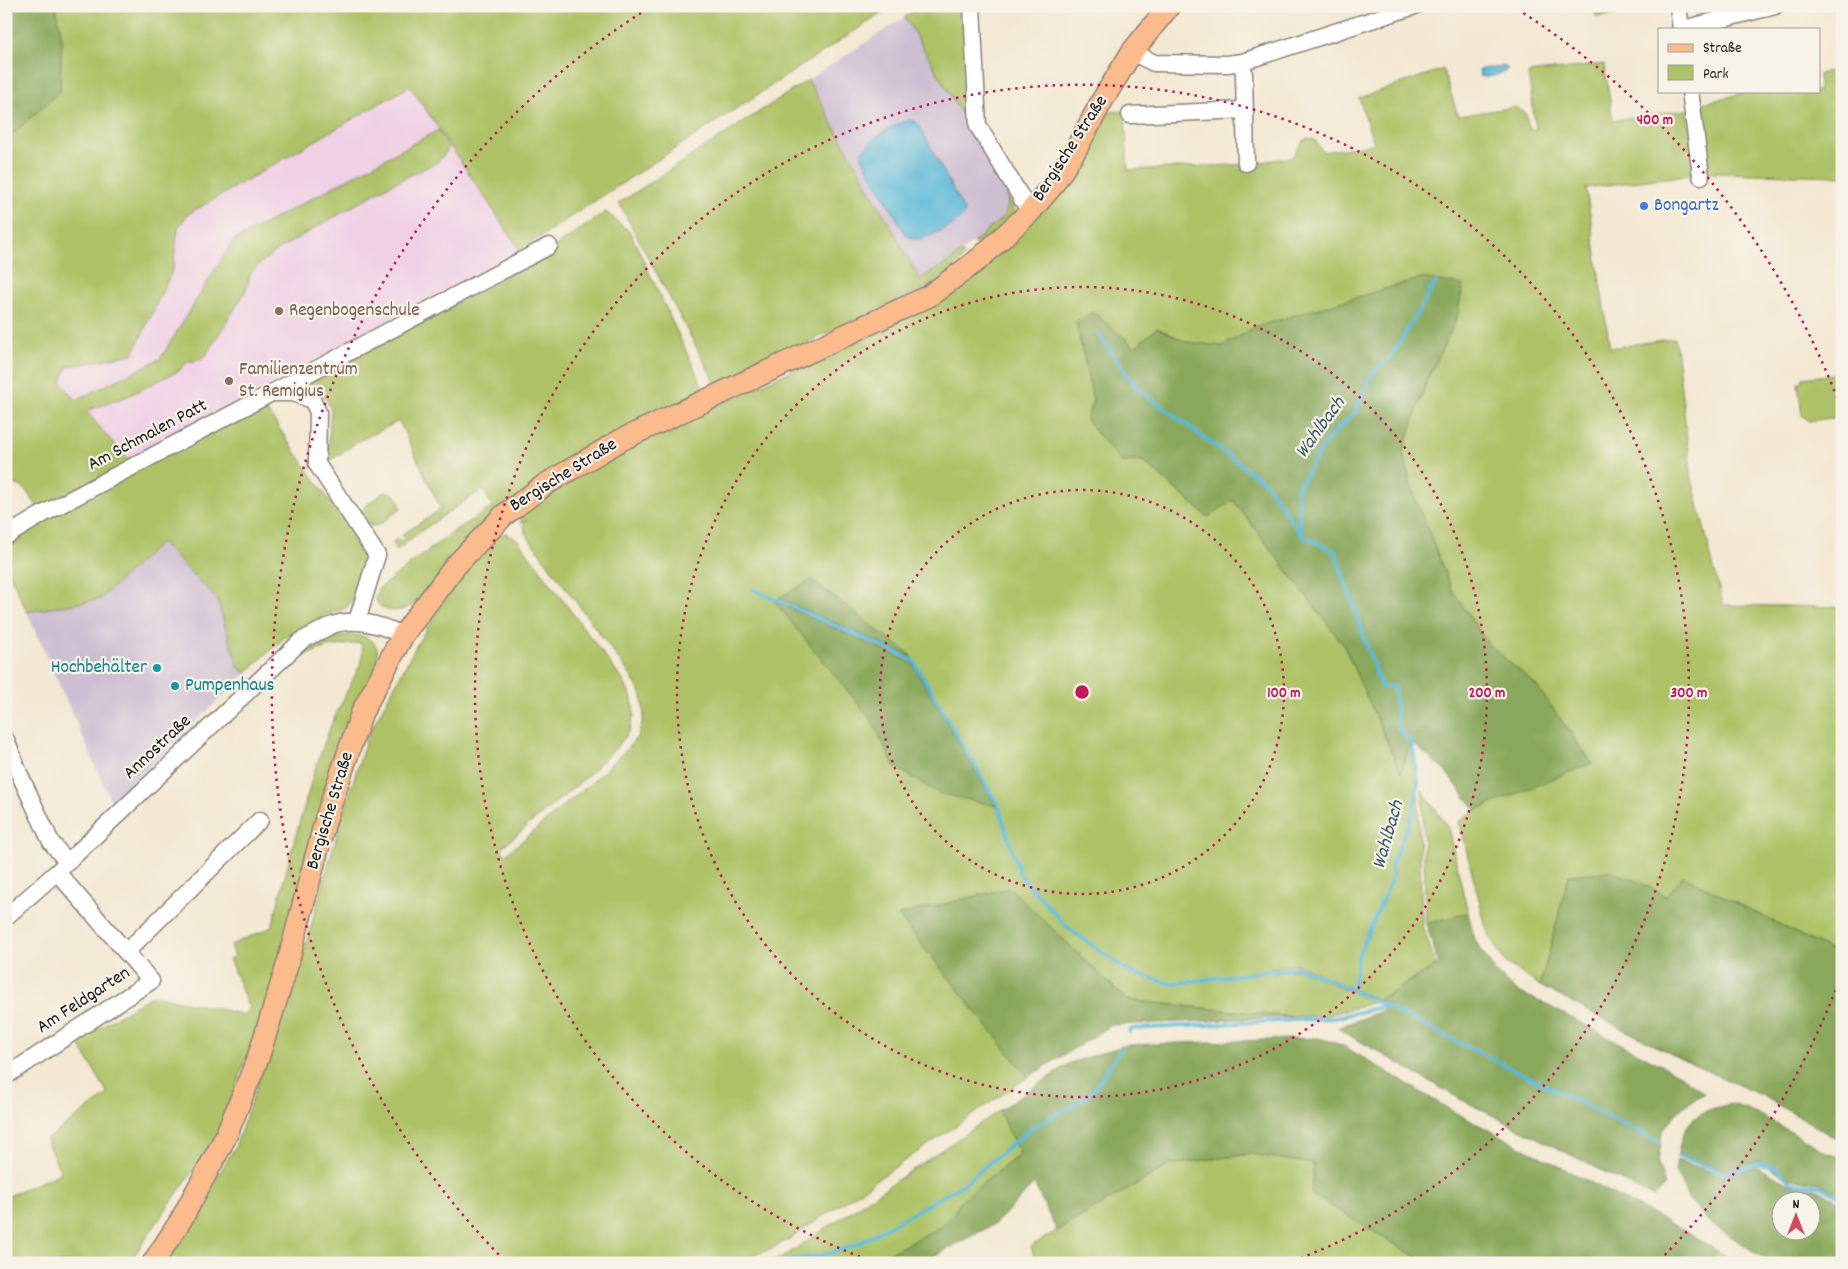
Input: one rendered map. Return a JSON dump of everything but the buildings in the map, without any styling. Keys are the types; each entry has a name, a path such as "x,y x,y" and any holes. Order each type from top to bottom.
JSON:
{"main road":[{"name":"Bergische Straße","path":"153,1263 181,1220 225,1138 258,1058 287,966 326,818 362,712 403,635 456,565 504,514 546,484 621,440 929,296 979,260 1030,212 1052,186 1075,151 1132,52 1169,6"}],"street":[{"path":"972,6 978,126 1030,212"},
{"path":"1132,52 1154,63 1227,64 1242,62 1415,6"},
{"path":"1678,6 1682,28"},
{"path":"1686,28 1775,6"},
{"path":"1242,62 1246,163"},
{"path":"1690,92 1701,176"},
{"path":"1130,115 1245,110"},
{"name":"Am Schmalen Patt","path":"6,536 43,514 549,246"},
{"path":"272,393 293,393 312,400 318,412 317,464 377,555 357,622"},
{"name":"Annostraße","path":"6,917 62,867 301,641 332,625 357,622 383,626 403,635"},
{"name":"Am Feldgarten","path":"6,740 62,867 151,981 6,1076"},
{"name":"Am Feldgarten","path":"127,951 260,820"}],"shaded area":[{"path":"905,17 1007,194 1008,207 1002,218 949,262 920,279 808,80"},
{"name":"Regenbogenschule","path":"410,85 520,250 130,459 124,456 61,382 67,367 133,353 173,269 178,228 188,214"},
{"path":"161,542 217,599 238,667 246,673 112,803 27,612 100,599"}],"green space":[{"path":"6,6 56,6 62,38 60,91 6,140"},
{"path":"56,6 893,6 520,250 410,86 188,214 178,228 173,269 133,354 67,367 61,382 76,400 160,359 233,241 438,130 449,148 438,162 388,186 279,249 262,262 251,273 245,292 204,358 190,361 183,365 180,370 128,396 86,411 124,456 130,459 263,405 365,552 364,569 351,602 346,608 322,616 283,639 246,673 238,667 217,599 161,542 100,599 27,612 6,566 6,543 43,514 23,487 6,482 6,140 60,91"},
{"path":"921,6 963,6 970,129 905,17"},
{"path":"1591,6 1626,6 1627,13 1597,17"},
{"path":"1604,64 1613,120 1687,110 1696,174 1586,188 1610,348 1675,338 1692,479 1723,605 1842,607 1842,956 1683,876 1666,896 1633,879 1569,875 1540,986 1506,963 1488,935 1459,821 1476,810 1592,762 1535,684 1488,644 1452,590 1412,490 1403,452 1426,383 1457,318 1255,327 1223,346 1187,342 1157,328 1135,347 1076,323 1093,399 1143,461 1208,517 1233,500 1343,644 1401,772 1410,744 1418,790 1422,925 1436,965 1379,1000 1297,964 1270,968 1273,973 1298,969 1375,1002 1329,1015 1292,1017 1127,1000 1009,888 898,915 1028,1077 788,1240 766,1251 726,1263 166,1263 235,1147 299,969 339,827 367,737 420,639 467,566 500,534 509,533 506,536 517,539 624,682 632,698 634,715 629,731 619,745 585,778 501,848 505,855 590,784 638,736 644,716 642,695 631,676 525,533 524,523 527,519 520,524 525,510 595,463 905,317 1070,177 1081,162 1109,112 1125,111 1128,170 1250,164 1292,157 1304,140 1308,138 1315,140 1323,152 1374,144 1359,98 1443,69 1458,116 1515,107 1525,113 1530,130 1536,129 1528,73"},
{"path":"1842,68 1842,176 1706,173 1696,105 1747,92 1820,92 1820,74"},
{"path":"808,80 920,279 962,252 964,257 939,281 719,384 715,382 619,203"},
{"path":"1007,194 1017,215 979,246 973,243 1002,218 1008,207"},
{"path":"606,212 630,232 703,387 702,392 613,436 411,606 395,611 382,607 375,598 378,589 458,528 493,507 483,489 421,531 396,551 393,542 397,539 402,541 404,538 402,535 441,509 399,421 357,442 327,463 331,411 329,405 327,400 320,394 301,386 529,264"},
{"path":"1422,278 1463,285 1457,318 1426,383 1403,452 1412,490 1452,590 1488,644 1535,684 1592,763 1476,810 1446,772 1414,744 1410,744 1401,773 1343,644 1233,500 1208,517 1143,461 1121,462 1086,420 1093,399 1076,322 1093,312 1135,347 1157,328 1187,342 1223,346 1255,327"},
{"path":"1834,374 1841,379 1842,413 1839,417 1809,421 1802,415 1798,384 1803,378"},
{"path":"384,492 396,496 401,508 379,525 370,526 361,514 364,507"},
{"path":"812,580 914,658 778,598"},
{"path":"774,601 912,663 996,806 938,793 894,766 872,721"},
{"path":"350,635 368,638 375,644 378,655 377,662 264,1012 217,1136 129,1263 6,1263 6,1197 61,1173 46,1140 108,1094 77,1041 153,995 246,1015 249,1008 229,959 235,956 231,945 272,927 315,769 331,725 360,665 363,653 361,643 327,647 298,658 295,653 322,641"},
{"path":"1422,790 1448,828 1468,913 1426,924"},
{"path":"1610,871 1633,879 1666,896 1683,876 1842,956 1842,1140 1835,1138 1763,1096 1683,1060 1540,986 1569,875"},
{"path":"1010,888 1127,1000 1292,1017 1112,1025 1028,1077 898,915"},
{"path":"1468,913 1475,940 1496,973 1516,991 1545,1004 1680,1075 1704,1093 1680,1109 1662,1131 1658,1163 1665,1186 1654,1197 1460,1099 1337,1028 1384,1010 1379,1000 1439,964 1426,924"},
{"path":"1319,1038 1342,1045 1454,1112 1683,1230 1717,1251 1708,1263 1426,1263 1311,1194 1314,1164 1250,1154 1169,1165 1057,1231 1034,1184 996,1223 921,1263 871,1263 938,1228 952,1215 962,1200 1020,1154 999,1111 1070,1063 1126,1045"},
{"path":"1733,1104 1757,1113 1830,1154 1842,1158 1842,1195 1819,1183 1791,1179 1757,1161 1724,1170 1678,1154 1684,1132 1695,1118 1711,1109"},
{"path":"999,1111 1020,1154 962,1200 952,1215 938,1228 871,1263 765,1263 782,1258"},
{"path":"1250,1154 1314,1164 1311,1194 1426,1263 1036,1263 1031,1246 1169,1165"},
{"path":"1677,1160 1723,1176 1757,1167 1790,1185 1816,1189 1842,1202 1842,1263 1771,1263 1709,1222 1688,1198 1675,1171"},
{"path":"1717,1251 1738,1263 1708,1263"}],"water":[{"path":"1504,66 1508,69 1503,73 1495,76 1480,76 1479,70"},
{"path":"910,120 916,122 920,127 965,212 963,216 944,229 917,239 906,235 864,161 862,153 870,143 883,133 897,124"}],"waterway":[{"name":"Wahlbach","path":"1436,282 1391,357 1371,374 1356,411 1328,439 1297,488 1301,535 1335,551 1381,687 1394,687 1398,728 1412,743 1418,782 1413,814 1391,865 1393,877 1358,956 1353,990 1660,1142"},
{"path":"1098,334 1138,389 1267,484 1300,533"},
{"path":"752,589 913,660 998,805 1020,875 1067,927 1129,972 1171,984 1297,967 1353,990"},
{"path":"1129,1032 1132,1029 1334,1018 1385,1006"},
{"path":"789,1260 825,1255 856,1245 964,1184 1034,1126 1072,1107 1094,1090 1121,1049"},
{"name":"Wahlbach","path":"1678,1156 1724,1173 1757,1164 1776,1167 1791,1183 1819,1186 1842,1197"}],"place":[{"name":"Bongartz","path":"1644,206"},
{"name":"Regenbogenschule","path":"279,311"},
{"name":"Familienzentrum St. Remigius","path":"229,381"},
{"name":"Hochbehälter","path":"157,668"},
{"name":"Pumpenhaus","path":"175,686"}]}
